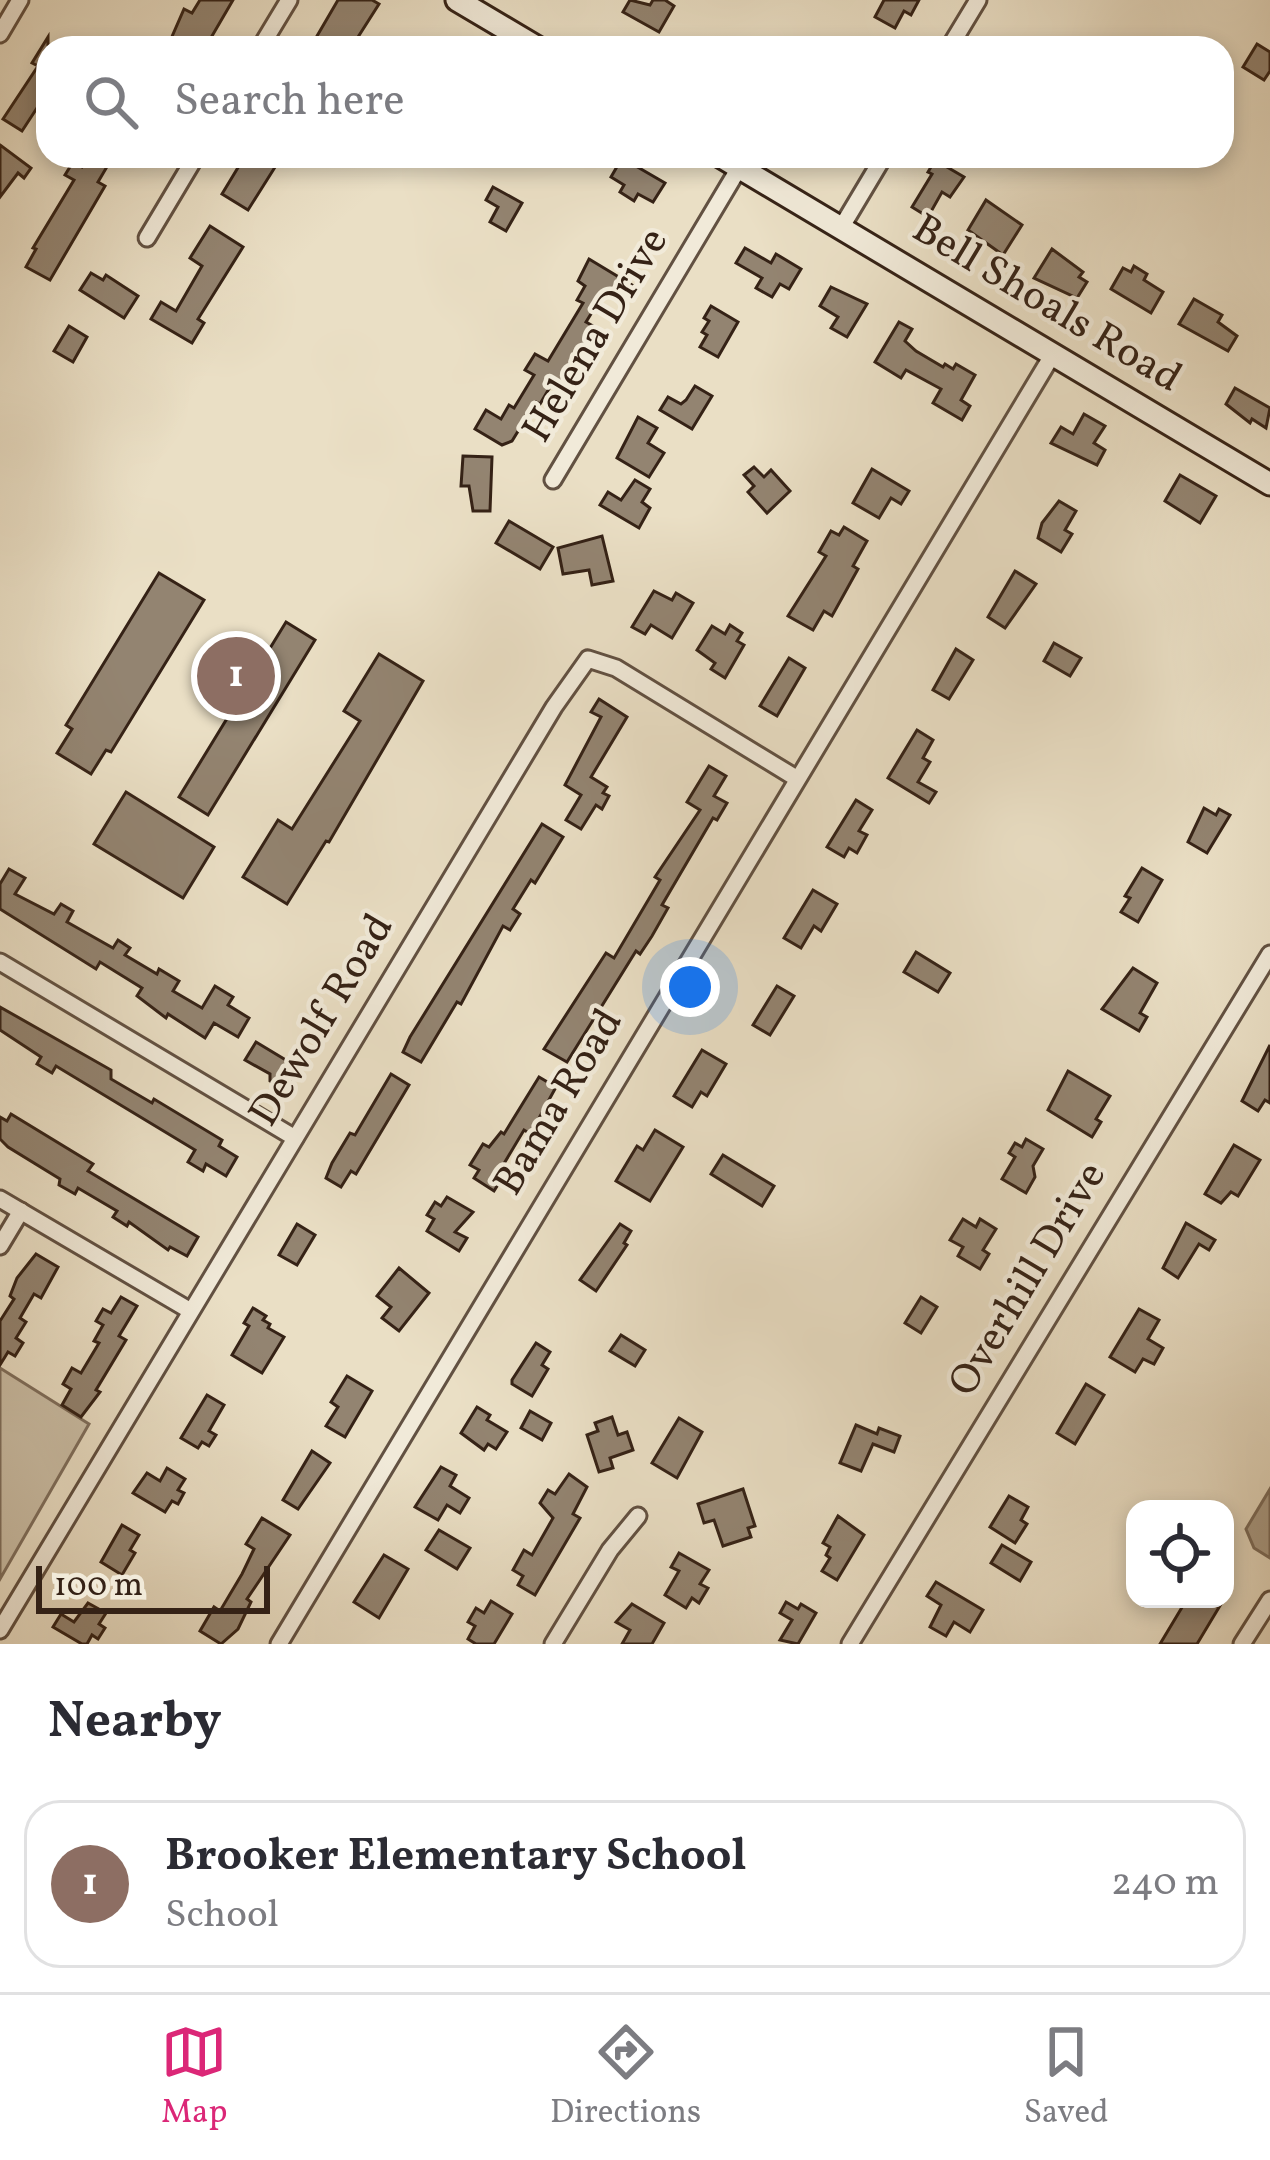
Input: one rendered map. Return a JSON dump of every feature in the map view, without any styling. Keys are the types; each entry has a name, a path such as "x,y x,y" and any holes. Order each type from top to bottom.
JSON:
{"main road":[{"path":"457,0 518,36"},
{"name":"Bell Shoals Road","path":"740,168 1270,484"}],"street":[{"path":"0,34 20,0"},
{"path":"267,36 289,0"},
{"path":"956,36 978,0"},
{"path":"147,238 189,168"},
{"name":"Helena Drive","path":"553,480 727,168"},
{"path":"841,228 877,168"},
{"name":"Bama Road","path":"278,1644 1053,354"},
{"name":"Dewolf Road","path":"0,1630 554,706 588,659 616,668 796,778"},
{"name":"Overhill Drive","path":"850,1644 1270,954"},
{"path":"0,962 295,1138"},
{"path":"0,1198 189,1310"},
{"path":"0,1246 21,1211"},
{"path":"553,1644 610,1550 638,1516"},
{"path":"1242,1644 1270,1600"}],"shaded area":[{"path":"0,1368 89,1424 0,1579"},
{"path":"1270,1489 1270,1558 1254,1548 1246,1529"}],"building":[{"path":"200,0 233,0 212,36 172,36 184,9 192,13"},
{"path":"338,0 379,4 359,36 317,36"},
{"path":"630,0 650,5 653,0 665,0 674,6 659,32 623,12"},
{"path":"884,0 919,0 911,15 904,11 895,28 875,17"},
{"path":"1257,44 1270,52 1270,71 1264,80 1243,67"},
{"path":"36,69 36,109 22,131 3,119"},
{"path":"0,145 31,168 24,178 18,173 0,197"},
{"path":"69,168 106,168 98,182 105,186 50,280 26,267 74,180 65,175"},
{"path":"238,168 274,168 248,210 222,194"},
{"path":"616,168 639,168 665,183 653,202 638,194 634,201 620,192 624,185 611,177"},
{"path":"949,168 964,177 950,197 942,192 928,217 912,207 932,174 928,172"},
{"path":"493,187 522,203 506,231 490,222 498,207 486,200"},
{"path":"986,200 1022,225 1003,255 968,230"},
{"path":"210,226 243,247 198,319 204,323 192,343 151,319 161,302 176,311 202,266 190,258"},
{"path":"745,248 771,263 776,254 801,269 789,289 780,284 772,297 756,288 762,278 736,263"},
{"path":"1052,249 1083,272 1079,277 1087,282 1077,298 1034,278"},
{"path":"589,259 632,285 623,299 604,293 586,322 593,326 586,337 590,339 577,360 559,385 553,382 540,404 536,402 512,441 502,445 475,429 486,410 501,419 509,405 514,408 534,375 525,370 535,354 548,361 583,303 577,300 585,286 578,281"},
{"path":"1134,266 1147,274 1144,280 1163,292 1151,313 1111,289 1123,268 1131,272"},
{"path":"91,273 103,280 106,275 138,296 124,318 80,290"},
{"path":"831,287 867,304 847,337 831,328 838,317 820,306"},
{"path":"1194,299 1222,315 1218,322 1237,336 1228,351 1179,324"},
{"path":"711,306 738,322 718,357 700,347 709,321 704,318"},
{"path":"899,322 912,329 905,341 916,351 943,367 953,369 956,364 975,375 961,400 970,406 962,420 933,403 941,389 906,370 901,378 875,362"},
{"path":"69,326 87,337 73,362 54,351"},
{"path":"695,386 712,396 692,429 660,410 668,397 681,404"},
{"path":"1235,388 1270,408 1266,428 1252,419 1250,423 1226,404"},
{"path":"1084,414 1105,426 1094,443 1105,450 1097,465 1051,443 1061,427 1073,434"},
{"path":"638,417 657,428 648,443 664,453 649,477 617,458"},
{"path":"463,456 492,457 490,511 473,511 469,486 461,486"},
{"path":"754,467 764,477 771,470 790,491 767,513 748,492 754,486 744,475"},
{"path":"872,469 909,491 901,504 891,498 879,518 853,503"},
{"path":"1180,475 1216,496 1200,523 1165,501"},
{"path":"635,480 650,489 642,502 650,508 639,528 600,505 608,492 621,500"},
{"path":"1059,501 1076,511 1065,530 1072,534 1061,552 1038,538 1042,523"},
{"path":"509,521 553,547 540,569 496,543"},
{"path":"844,527 867,541 853,566 858,569 832,616 824,611 813,630 788,616 826,556 819,552 831,531 839,535"},
{"path":"602,536 613,581 592,585 589,570 563,574 558,548"},
{"path":"1015,571 1036,584 1005,628 988,617"},
{"path":"159,573 204,600 111,752 106,750 91,774 57,753 72,729 66,725"},
{"path":"654,591 672,600 676,593 693,603 672,638 651,625 645,634 632,627"},
{"path":"286,622 315,640 208,815 179,797"},
{"path":"730,625 742,633 737,641 744,645 725,678 697,650 712,626 725,634"},
{"path":"1054,643 1081,658 1070,676 1044,661"},
{"path":"956,649 973,660 949,699 933,690"},
{"path":"379,654 423,681 287,904 243,877 278,820 292,829 360,721 344,711"},
{"path":"789,658 805,668 777,716 760,706"},
{"path":"599,699 627,717 591,777 607,787 603,793 609,796 602,809 596,805 581,829 566,820 581,795 565,785 601,717 591,712"},
{"path":"917,730 933,740 923,758 930,762 918,782 936,792 929,803 888,778"},
{"path":"709,766 726,776 714,796 727,803 717,820 713,818 662,905 668,908 652,936 640,954 636,951 567,1062 544,1049 606,953 614,958 660,880 655,877 700,810 687,802"},
{"path":"126,792 214,847 183,898 94,844"},
{"path":"856,800 872,810 859,831 867,835 857,853 849,848 844,857 827,847"},
{"path":"1204,808 1216,815 1219,809 1230,815 1207,853 1188,842"},
{"path":"542,824 563,837 513,909 520,914 510,930 503,926 461,1004 457,1002 421,1062 403,1052 410,1037"},
{"path":"1142,868 1162,880 1138,922 1121,912"},
{"path":"9,869 25,878 15,894 54,914 61,904 73,911 67,922 113,948 118,940 130,948 125,955 179,981 173,991 202,1008 215,986 233,997 228,1005 249,1018 238,1037 214,1023 205,1038 168,1014 166,1018 137,996 142,988 100,962 96,969 0,909 0,884"},
{"path":"813,890 837,904 821,931 814,926 801,948 784,938"},
{"path":"916,952 950,973 938,992 904,972"},
{"path":"1133,968 1157,983 1140,1013 1147,1017 1139,1031 1102,1009"},
{"path":"777,986 794,996 770,1035 753,1025"},
{"path":"0,1007 111,1070 111,1079 222,1140 219,1146 237,1157 226,1176 206,1164 203,1171 188,1162 195,1150 56,1066 52,1073 37,1064 41,1057 0,1030"},
{"path":"256,1042 299,1068 285,1090 270,1081 270,1074 245,1060"},
{"path":"1270,1045 1270,1103 1265,1100 1258,1111 1242,1101"},
{"path":"702,1050 726,1064 707,1096 701,1092 692,1107 674,1096"},
{"path":"1068,1071 1110,1096 1092,1137 1048,1110"},
{"path":"391,1074 409,1085 356,1174 351,1171 341,1187 326,1178 332,1163 350,1133 355,1135"},
{"path":"539,1077 556,1087 529,1133 524,1130 499,1172 504,1175 494,1191 474,1178 479,1170 470,1165 483,1144 489,1147 504,1134"},
{"path":"11,1114 93,1164 88,1171 198,1237 187,1256 168,1250 129,1222 127,1226 113,1217 117,1211 78,1188 75,1194 59,1185 60,1179 8,1147 0,1139 0,1117 7,1121"},
{"path":"655,1130 683,1147 650,1201 616,1181 637,1146 643,1150"},
{"path":"1026,1139 1043,1149 1026,1193 1002,1179 1015,1157 1009,1153 1015,1143 1022,1147"},
{"path":"1234,1145 1260,1160 1238,1196 1231,1192 1221,1203 1205,1194"},
{"path":"723,1155 774,1186 762,1206 711,1174"},
{"path":"447,1197 473,1212 455,1232 467,1238 459,1251 427,1231 434,1219 427,1215 435,1202 441,1206"},
{"path":"963,1219 976,1227 980,1219 996,1229 983,1250 989,1254 980,1269 958,1256 963,1247 950,1240"},
{"path":"1186,1223 1215,1240 1209,1250 1199,1244 1178,1278 1163,1268"},
{"path":"297,1224 315,1235 297,1265 279,1255"},
{"path":"620,1224 631,1231 627,1245 596,1291 580,1280"},
{"path":"36,1254 58,1267 41,1298 34,1294 20,1318 26,1322 16,1338 23,1343 15,1356 8,1352 0,1365 0,1321 14,1299 10,1296 17,1278"},
{"path":"399,1268 429,1293 399,1331 382,1318 391,1307 377,1296"},
{"path":"121,1297 137,1306 119,1336 126,1340 96,1390 100,1392 81,1417 62,1405 71,1389 63,1384 72,1368 81,1373 99,1343 94,1341 103,1325 96,1321 103,1309 111,1313"},
{"path":"921,1297 937,1307 921,1333 905,1323"},
{"path":"253,1308 266,1316 263,1320 270,1324 268,1328 284,1337 262,1373 232,1355 249,1326 244,1323"},
{"path":"1139,1309 1159,1320 1148,1339 1163,1348 1154,1364 1143,1359 1135,1372 1110,1357"},
{"path":"621,1335 645,1350 635,1366 610,1351"},
{"path":"536,1343 550,1352 542,1365 548,1369 532,1396 512,1380"},
{"path":"347,1376 372,1391 345,1437 326,1426 338,1407 331,1402"},
{"path":"1086,1384 1104,1395 1075,1444 1057,1433"},
{"path":"207,1395 224,1405 209,1431 216,1435 209,1446 202,1442 198,1448 181,1438"},
{"path":"477,1407 507,1432 496,1449 488,1444 484,1450 461,1433"},
{"path":"530,1411 551,1423 542,1440 521,1428"},
{"path":"612,1417 618,1435 627,1432 633,1450 610,1458 613,1468 599,1472 587,1435 598,1431 595,1423"},
{"path":"679,1418 702,1432 677,1478 652,1463"},
{"path":"856,1425 877,1434 879,1428 900,1436 894,1452 873,1444 861,1471 840,1463"},
{"path":"312,1451 330,1463 298,1509 283,1500"},
{"path":"441,1467 456,1475 450,1486 469,1498 460,1513 447,1505 438,1520 415,1507"},
{"path":"167,1468 185,1479 178,1490 184,1493 178,1504 172,1501 165,1512 133,1493 147,1473 160,1481"},
{"path":"569,1474 587,1487 573,1514 580,1518 535,1595 518,1585 523,1576 513,1570 524,1550 532,1555 553,1518 540,1503 548,1490 555,1494"},
{"path":"743,1489 755,1526 748,1528 751,1537 723,1546 714,1520 704,1523 698,1504"},
{"path":"1009,1496 1028,1507 1021,1520 1027,1524 1015,1543 990,1527"},
{"path":"838,1516 864,1535 837,1580 822,1571 830,1558 826,1555 830,1547 823,1543"},
{"path":"262,1518 290,1535 247,1599 251,1602 238,1629 221,1644 200,1631 214,1607 220,1611 242,1574 254,1549 246,1544"},
{"path":"122,1525 139,1535 122,1575 101,1562"},
{"path":"439,1530 470,1548 457,1569 426,1550"},
{"path":"1002,1545 1031,1562 1020,1581 991,1563"},
{"path":"679,1553 709,1570 700,1584 708,1588 699,1603 692,1598 686,1608 665,1595 679,1571 671,1567"},
{"path":"384,1555 408,1569 379,1618 354,1602"},
{"path":"936,1582 983,1610 970,1632 954,1622 946,1636 930,1627 941,1605 927,1596"},
{"path":"491,1601 512,1614 494,1644 476,1644 468,1639 475,1626 468,1622 476,1608 484,1613"},
{"path":"786,1602 816,1613 798,1644 780,1640 792,1620 780,1613"},
{"path":"88,1603 106,1613 98,1639 92,1635 82,1644 53,1627 61,1614 74,1622"},
{"path":"632,1604 664,1623 652,1644 622,1644 630,1630 616,1622"},
{"path":"1182,1608 1219,1608 1197,1644 1160,1644"}],"place":[{"name":"Brooker Elementary School","path":"236,676"}]}
